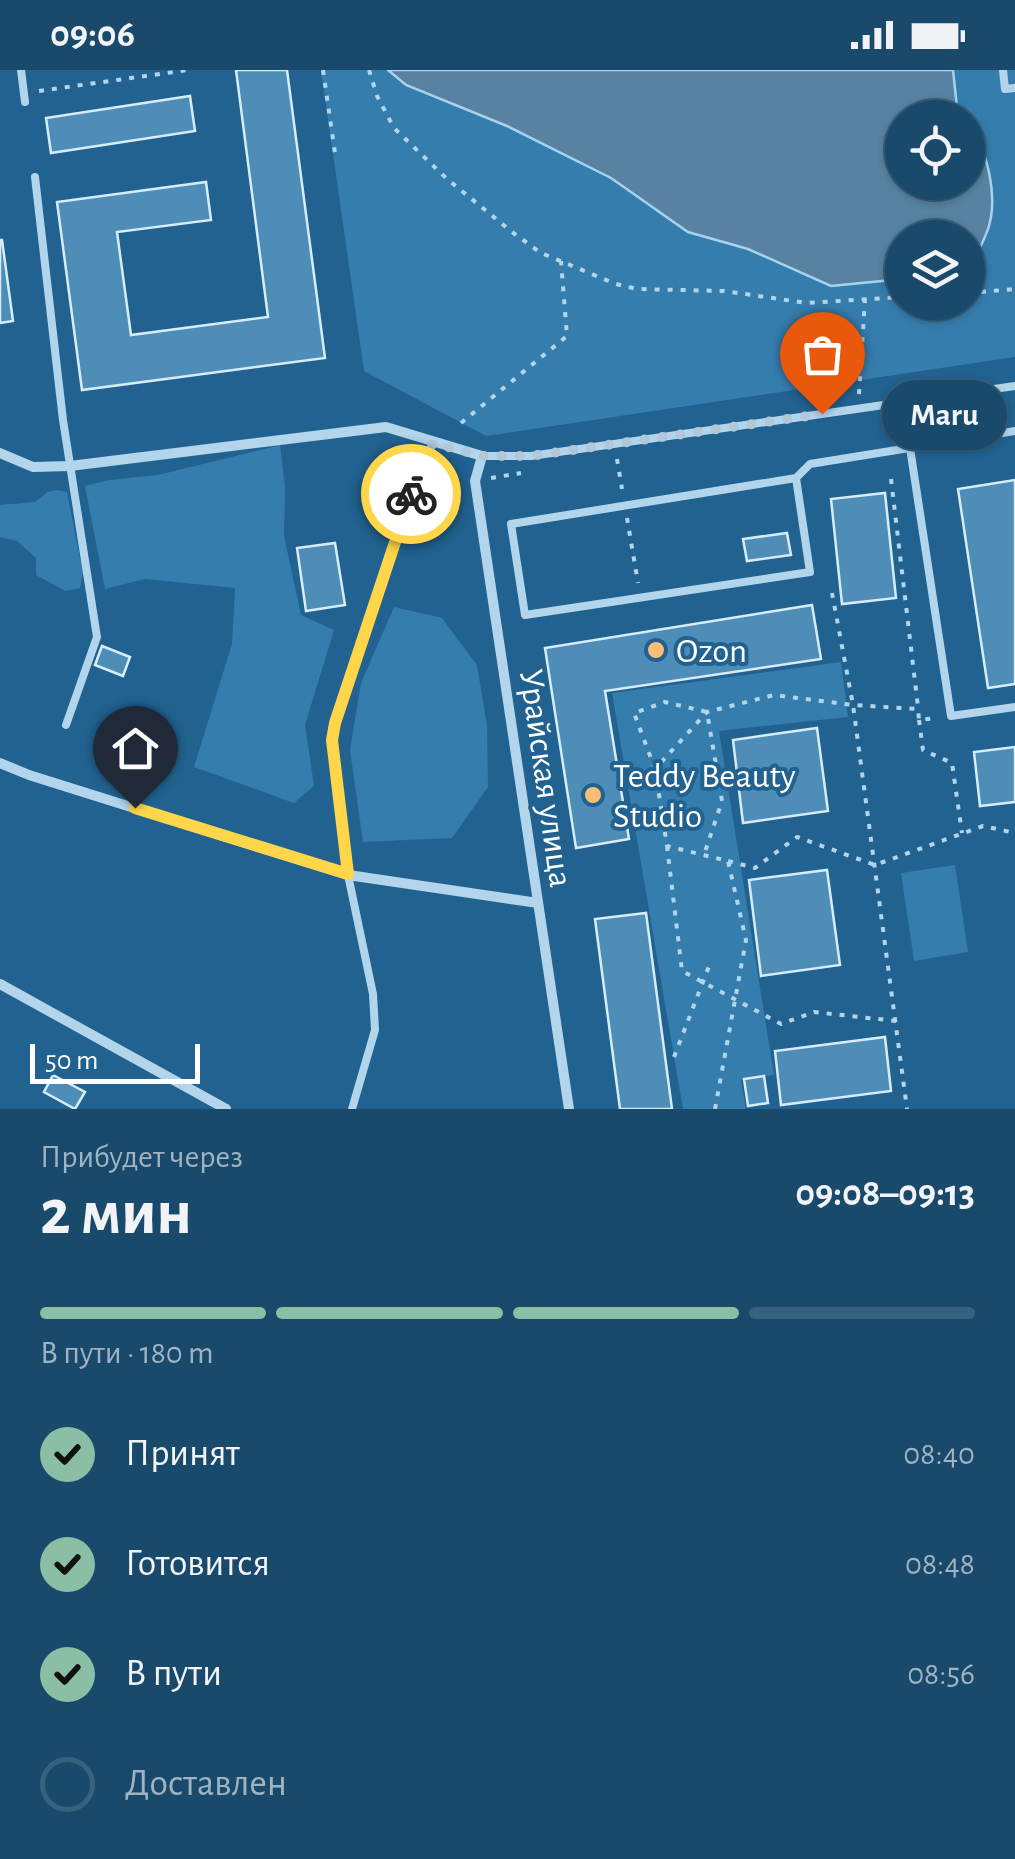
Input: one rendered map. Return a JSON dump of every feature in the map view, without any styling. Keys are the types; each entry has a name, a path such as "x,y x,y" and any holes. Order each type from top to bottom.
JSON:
{"street":[{"path":"0,453 33,467 70,466 386,427 482,456"},
{"name":"Урайская улица","path":"482,456 475,481 568,1109"},
{"path":"0,778 3,764 348,874 538,903"},
{"path":"0,984 226,1109"}],"lane":[{"path":"20,70 25,102"},
{"path":"1004,70 1005,89 1015,88"},
{"path":"35,177 62,420 97,637 66,725"},
{"path":"482,456 531,456 1015,386"},
{"path":"796,478 810,572 525,615 511,524 796,478 810,464 1015,432"},
{"path":"352,1109 376,1030 374,994 348,874 332,740 413,487 433,443"},
{"path":"910,448 952,716 1015,707"}],"path":[{"path":"33,81 34,91 188,70"},
{"path":"324,70 336,160"},
{"path":"370,70 376,96 394,128 446,178 541,253 637,290 724,291 807,303 885,298"},
{"path":"460,423 567,336 560,260"},
{"path":"985,292 1015,289"},
{"path":"858,409 866,299"},
{"path":"616,457 641,598"},
{"path":"892,479 923,750 952,762 962,833"},
{"path":"832,593 853,705 908,1109"},
{"path":"896,1021 814,1012 781,1024 682,970 655,769 634,713 665,702 707,712 774,695 918,709"},
{"path":"655,769 707,712"},
{"path":"704,855 722,801 707,712"},
{"path":"919,720 952,716"},
{"path":"666,846 755,868 797,838 875,865 984,826 1015,833"},
{"path":"716,1109 746,940 728,860"},
{"path":"674,1057 711,962"}],"shaded area":[{"path":"321,70 1015,70 1015,357 486,436 364,371"},
{"path":"388,70 953,70 956,100 885,100 885,200 985,200 985,158 992,199 989,226 985,235 985,220 885,220 885,281 831,286 748,249 688,232 611,178 507,126 406,85"},
{"path":"280,445 285,488 284,536 301,615 334,630 305,725 314,786 294,803 194,767 232,644 235,588 145,579 105,589 85,486 158,475"},
{"path":"56,490 67,492 83,573 80,588 65,591 36,575 36,558 17,541 0,537 0,505 35,502"},
{"path":"394,607 442,618 477,665 487,725 488,787 452,838 363,842 350,750 361,683"},
{"path":"841,662 848,717 719,731 774,1075 741,1080 746,1109 683,1109 612,693"},
{"path":"955,865 968,952 914,961 901,873"}],"building":[{"path":"236,70 287,70 325,358 82,390 57,202 206,182 211,220 117,232 131,335 268,317"},
{"path":"190,96 195,131 51,153 46,118"},
{"path":"0,240 13,321 0,323"},
{"path":"1015,480 1015,684 988,688 958,489"},
{"path":"885,493 896,598 842,604 831,499"},
{"path":"787,533 791,555 747,561 743,539"},
{"path":"335,543 345,605 306,611 297,548"},
{"path":"812,605 821,659 605,691 629,839 576,848 545,648"},
{"path":"102,646 130,657 123,676 95,665"},
{"path":"817,728 828,811 743,823 733,740"},
{"path":"1015,747 1015,802 980,806 974,752"},
{"path":"827,870 840,965 761,976 749,880"},
{"path":"646,913 672,1109 620,1109 595,919"},
{"path":"885,1037 891,1091 781,1105 775,1051"},
{"path":"53,1075 85,1092 75,1109 44,1092"},
{"path":"764,1076 768,1103 748,1106 744,1079"}],"way so far":[{"path":"411,494 433,443 482,456 531,456 822,414"}],"place":[{"name":"Maru","path":"822,414"},
{"name":"Ozon","path":"656,650"},
{"name":"Teddy Beauty Studio","path":"593,795"}],"route":[{"path":"135,808 348,874 332,740 411,494"}]}
